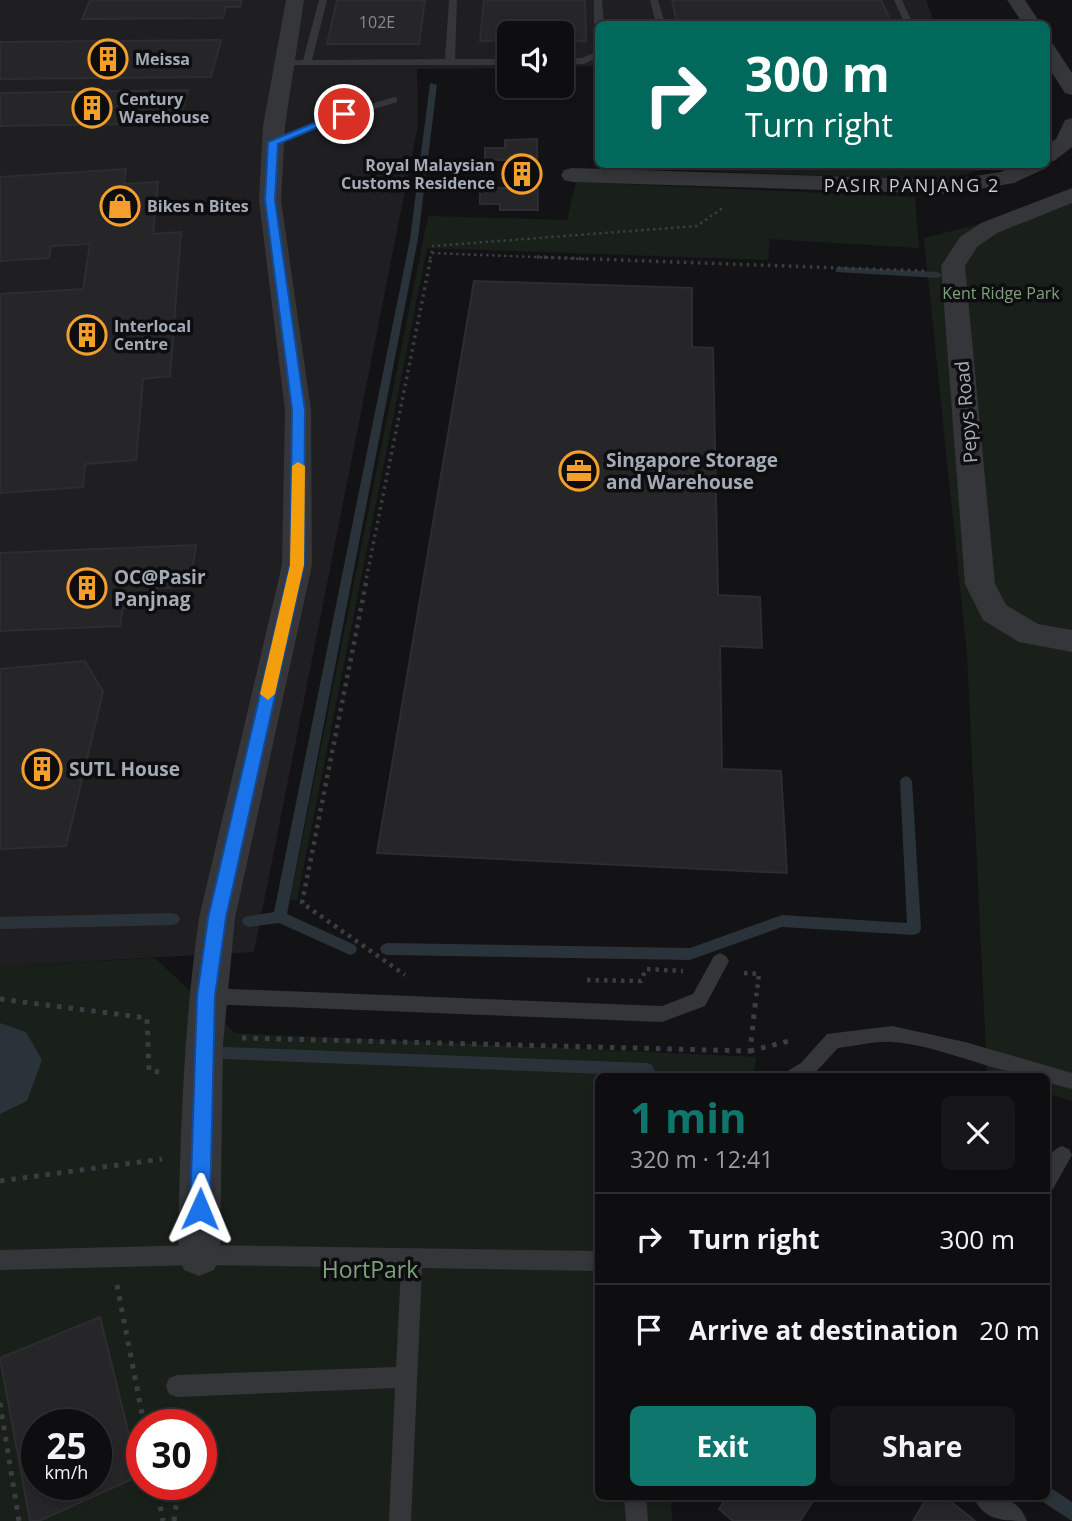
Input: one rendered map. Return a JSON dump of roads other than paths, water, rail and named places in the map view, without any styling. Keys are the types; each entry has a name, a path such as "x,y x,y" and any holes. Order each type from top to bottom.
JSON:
{"street":[{"path":"199,1255 206,996 217,918 297,565 298,410 270,200 273,142 296,63 295,0"},
{"path":"1016,0 1030,21"},
{"path":"1050,54 1072,89"},
{"path":"1050,153 1065,142 1072,124"},
{"path":"572,175 948,187 1006,178 1027,168"},
{"name":"Pepys Road","path":"1072,195 989,229 968,242 953,266 980,584 994,612 1030,634 1072,641"}],"lane":[{"path":"323,0 296,63 497,62"},
{"path":"450,62 453,0"},
{"path":"598,0 599,21"},
{"path":"654,0 660,21"},
{"path":"898,0 908,21"},
{"path":"574,61 584,61 595,56"},
{"path":"273,142 324,121 394,100"},
{"path":"206,996 662,1014 699,1000 720,961"},
{"path":"801,1073 808,1069 833,1040 892,1034 965,1050 1044,1073"},
{"path":"1050,1075 1072,1081"},
{"path":"1050,1175 1062,1155"},
{"path":"0,1260 199,1255 595,1261"},
{"path":"400,1521 412,1258"},
{"path":"177,1386 407,1377"},
{"path":"635,1500 637,1521"},
{"path":"989,1500 1016,1521"}],"waterway":[{"path":"280,917 414,239 433,85"},
{"path":"839,270 938,275"},
{"path":"387,949 690,954 782,921 914,929 906,781"},
{"path":"249,921 280,917"},
{"path":"280,917 350,949"},
{"path":"0,923 173,919"},
{"path":"225,1053 647,1070 648,1073"},
{"path":"1050,1497 1072,1512"}],"place":[{"name":"Meissa","path":"108,59"},
{"name":"Century Warehouse","path":"92,108"},
{"name":"Royal Malaysian Customs Residence","path":"522,174"},
{"name":"Bikes n Bites","path":"120,206"},
{"name":"Interlocal Centre","path":"87,335"},
{"name":"Singapore Storage and Warehouse","path":"579,471"},
{"name":"OC@Pasir Panjnag","path":"87,588"},
{"name":"SUTL House","path":"42,769"}],"district":[{"name":"PASIR PANJANG 2","path":"912,186"}],"park label":[{"name":"Kent Ridge Park","path":"1001,293"},
{"name":"HortPark","path":"370,1270"}]}
